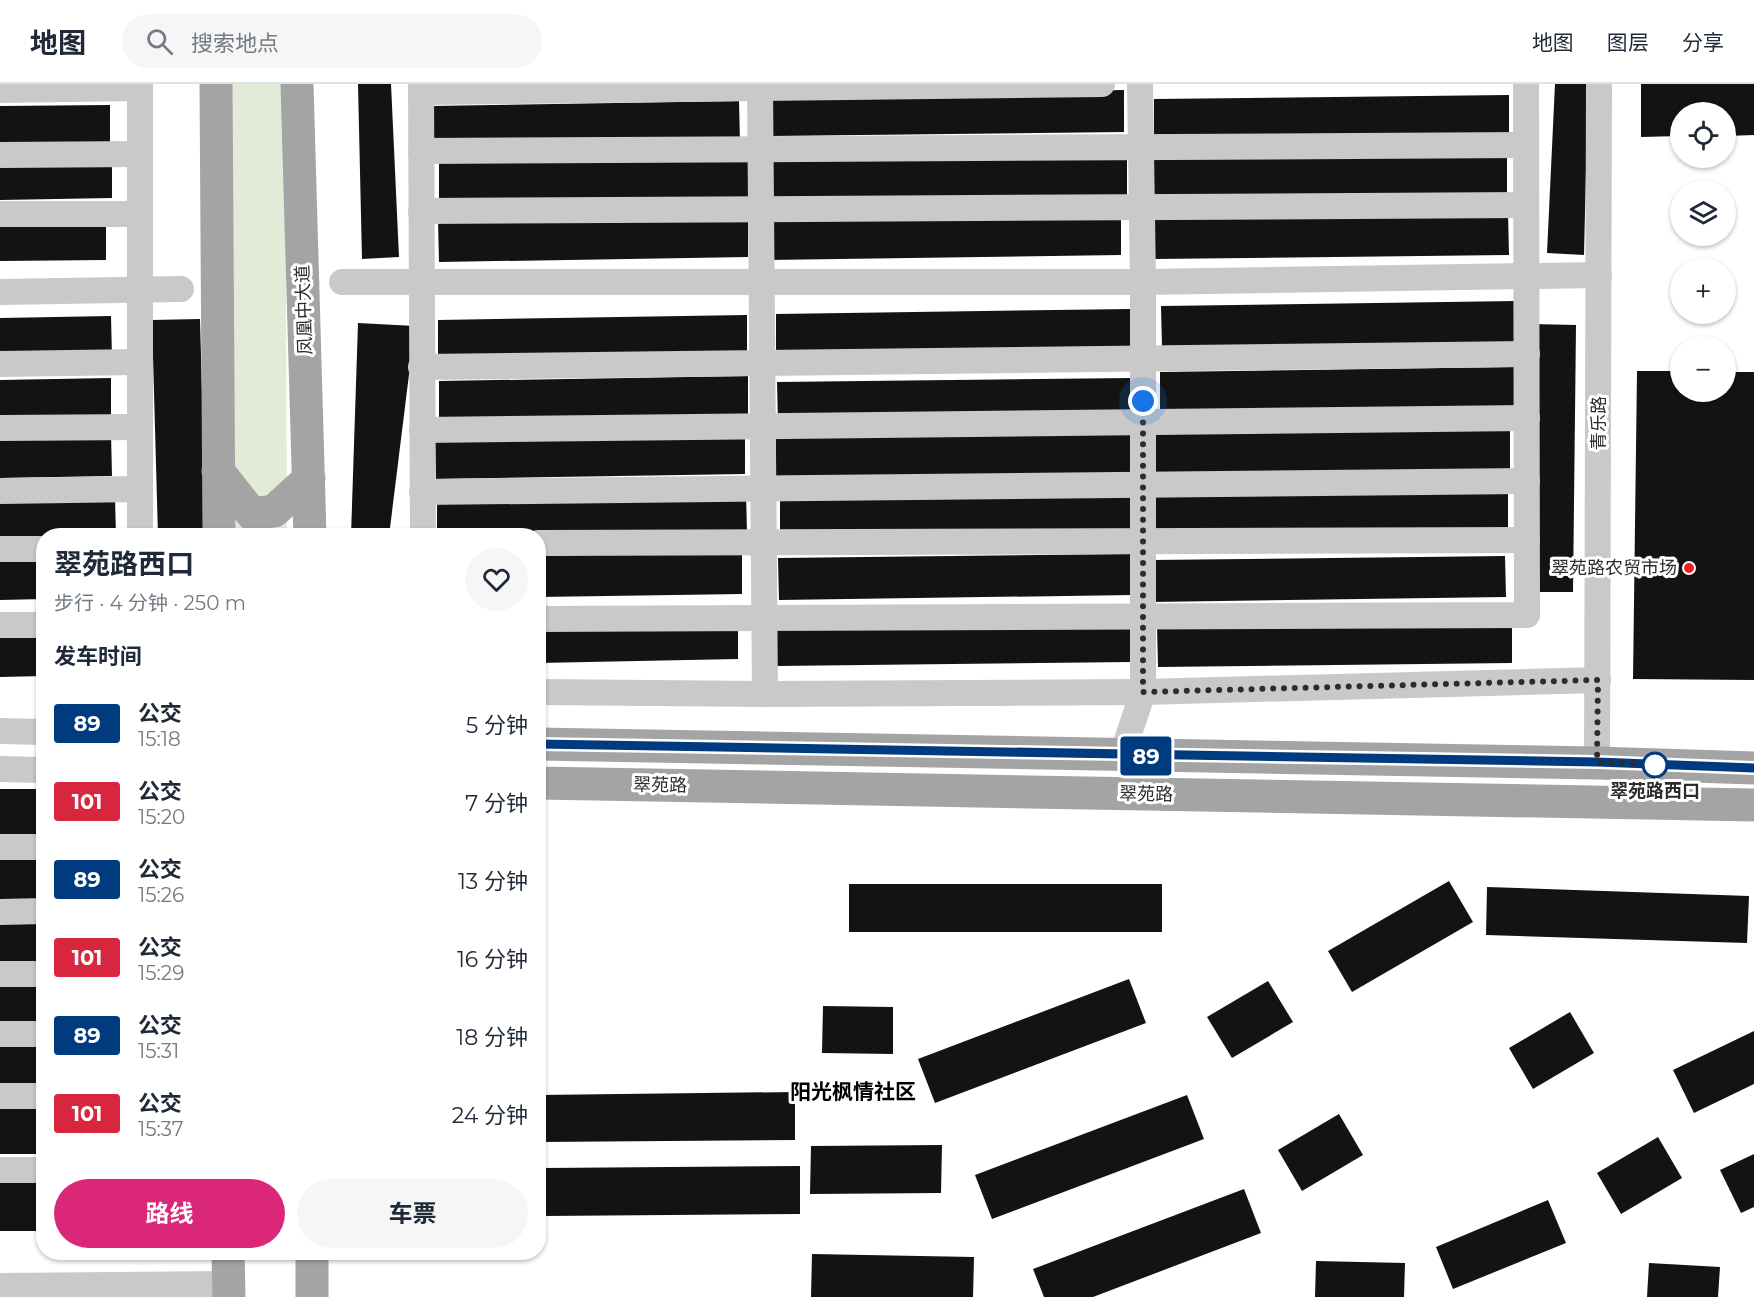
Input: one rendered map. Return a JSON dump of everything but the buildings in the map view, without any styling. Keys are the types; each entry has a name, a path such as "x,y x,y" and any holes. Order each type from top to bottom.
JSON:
{"main road":[{"path":"216,84 219,528"},
{"name":"凤凰中大道","path":"297,84 310,528"},
{"path":"218,471 252,514 274,511 309,479"},
{"path":"546,744 1597,762 1754,768"},
{"name":"翠苑路","path":"546,783 1754,805"},
{"path":"312,1260 312,1297"}],"street":[{"path":"423,528 421,88 1102,84"},
{"path":"1122,755 1143,692 1143,282 1140,84"},
{"path":"546,619 1527,615 1526,84"},
{"name":"青乐路","path":"1597,762 1599,84"},
{"path":"0,90 140,86 140,528"},
{"path":"760,86 765,694"},
{"path":"421,151 1526,145"},
{"path":"0,155 140,154"},
{"path":"421,211 1526,205"},
{"path":"0,214 140,214"},
{"path":"342,282 1143,282 1599,275"},
{"path":"0,292 181,289"},
{"path":"421,367 1527,354"},
{"path":"0,364 140,362"},
{"path":"422,430 1527,418"},
{"path":"0,428 140,427"},
{"path":"422,492 1527,481"},
{"path":"0,491 140,489"},
{"path":"546,543 1527,540"},
{"path":"0,549 36,549"},
{"path":"0,625 36,625"},
{"path":"546,692 765,694 1143,692 1598,680"},
{"path":"0,731 36,732"},
{"path":"0,769 36,770"},
{"path":"0,847 36,847"},
{"path":"0,912 36,911"},
{"path":"0,974 36,974"},
{"path":"0,1034 36,1034"},
{"path":"0,1096 36,1096"},
{"path":"0,1170 36,1170"},
{"path":"0,1286 229,1278"}],"green space":[{"path":"225,84 285,84 287,528 229,528"}],"bus line":[{"name":"89","path":"546,744 1597,762 1754,768"}],"place":[{"name":"翠苑路农贸市场","path":"1689,568"},
{"name":"翠苑路西口","path":"1655,765"}],"district":[{"name":"阳光枫情社区","path":"853,1092"}],"route":[{"path":"1143,401 1143,692 1598,680 1597,762 1664,765 1655,765"}]}
